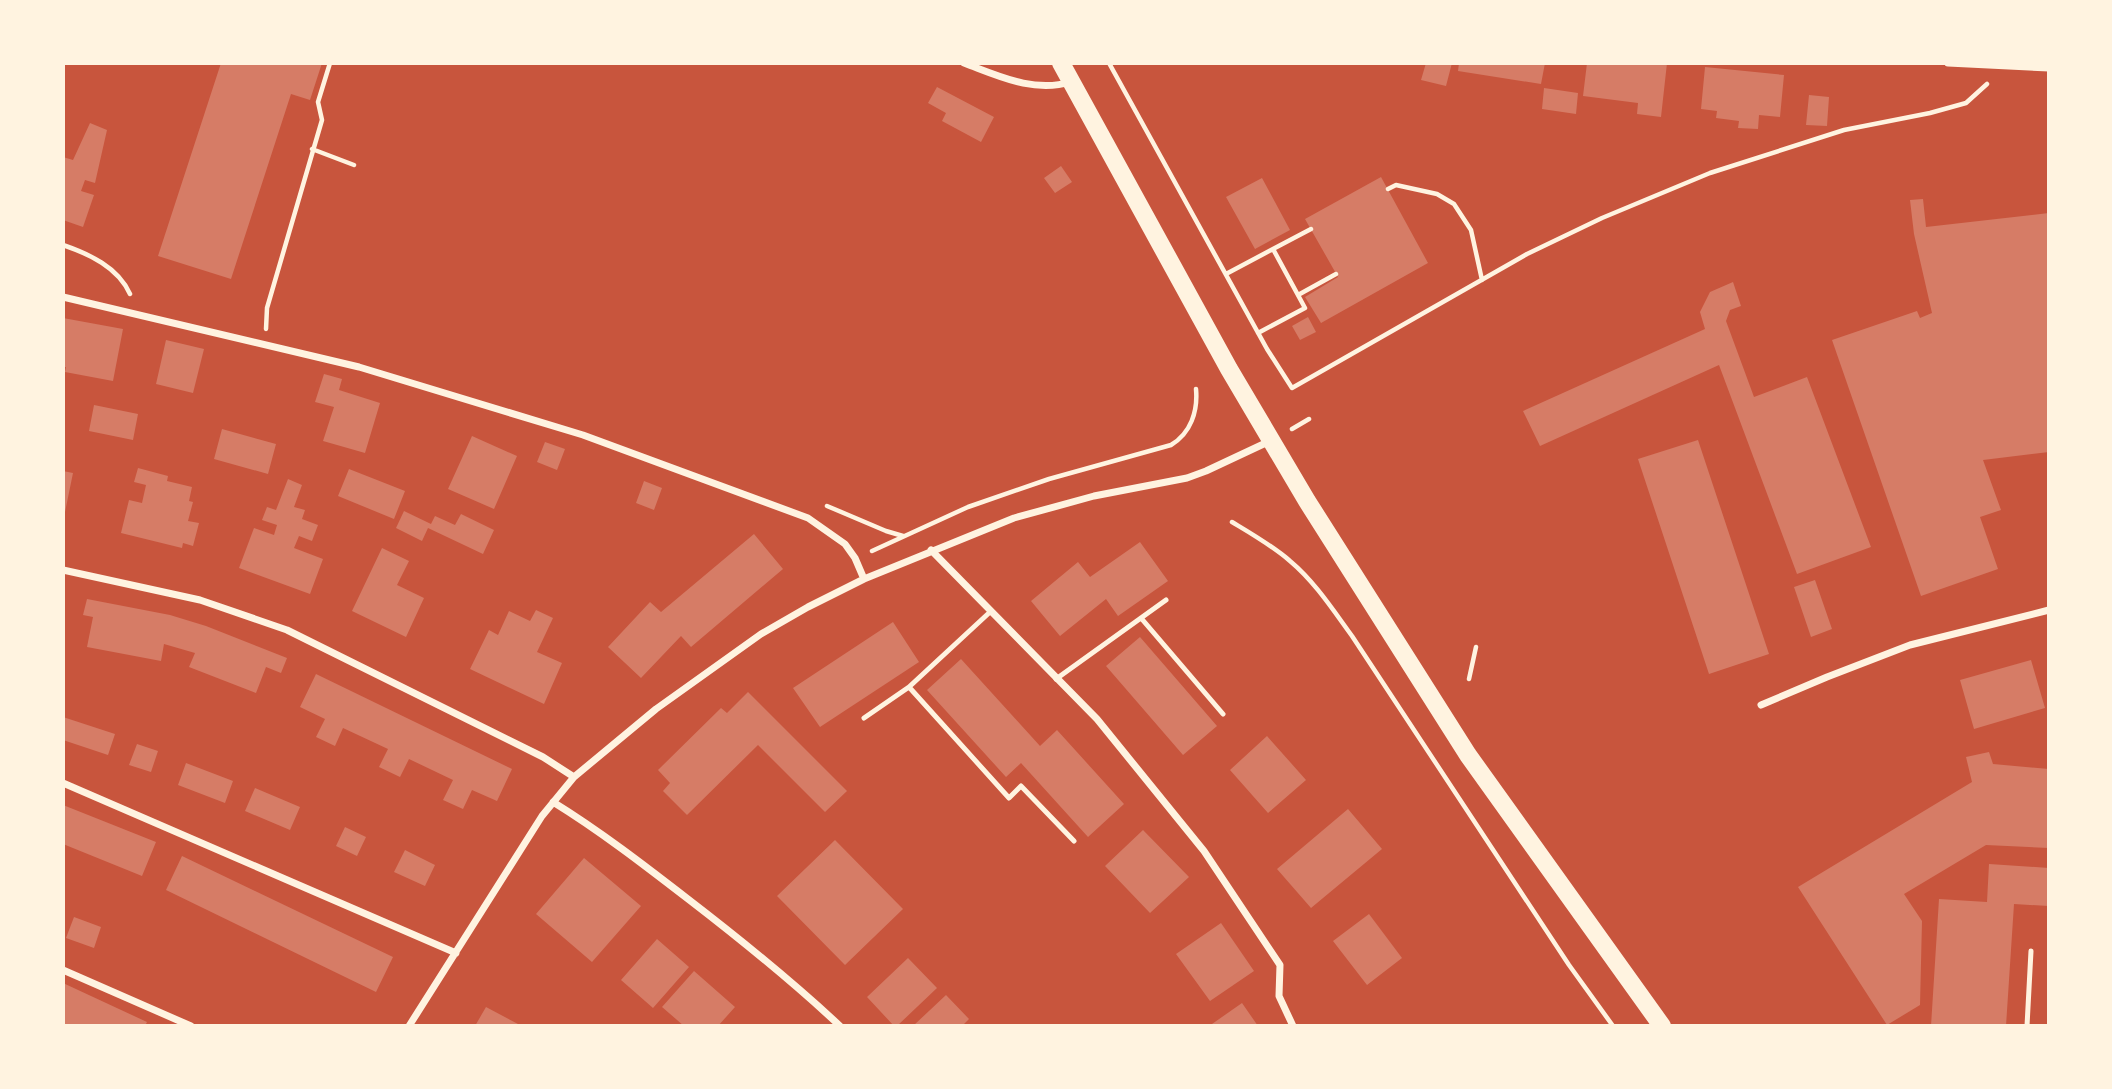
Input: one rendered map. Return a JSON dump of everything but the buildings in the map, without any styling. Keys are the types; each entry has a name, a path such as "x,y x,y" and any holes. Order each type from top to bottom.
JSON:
{"main road":[{"path":"1061,63 1270,442 1468,755 1662,1026"}],"street":[{"path":"964,63 1020,84 1058,86 1071,81"},
{"path":"1948,63 2049,68"},
{"path":"63,297 359,367 583,435 808,518 845,544 855,558 864,579"},
{"path":"410,1026 553,802 574,777 656,709 761,634 864,579 1014,518 1053,506 1187,478 1270,442"},
{"path":"931,550 1097,719 1204,851 1280,965 1279,996 1293,1026"},
{"path":"63,570 200,600 287,630 543,757 574,777"},
{"path":"1761,705 1910,646 2049,610"},
{"path":"63,783 456,953"},
{"path":"553,802 638,861 746,943 840,1026"},
{"path":"63,970 191,1026"}],"lane":[{"path":"1056,679 1166,600"},
{"path":"864,718 909,687 990,612"},
{"path":"1141,618 1223,714"},
{"path":"909,687 1009,798 1021,786 1074,841"},
{"path":"2027,1026 2031,951"}],"path":[{"path":"267,308 322,120 318,102 330,63"},
{"path":"1109,63 1258,333 1292,388 1562,237 1710,173 1844,130 1966,103 1987,84 1995,67"},
{"path":"312,149 354,165"},
{"path":"1388,190 1395,186 1437,194 1454,204 1471,230 1482,280"},
{"path":"1226,274 1311,229"},
{"path":"63,245 92,256 113,270 128,288 139,314"},
{"path":"1258,333 1305,308 1273,249"},
{"path":"1298,295 1336,274"},
{"path":"855,558 968,507 1049,479 1171,445 1180,440 1194,417 1196,389"},
{"path":"827,506 904,536"},
{"path":"1232,522 1290,561 1319,591 1352,636 1569,965 1613,1026"},
{"path":"1469,679 1476,648"}]}
